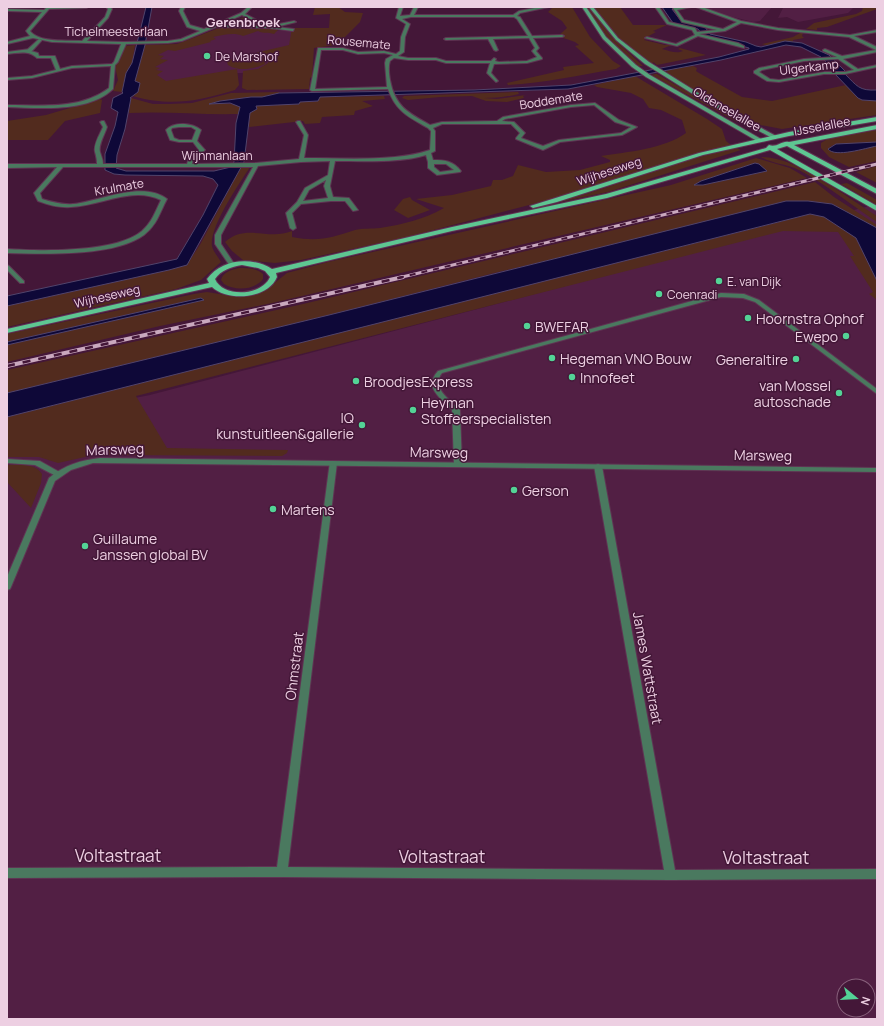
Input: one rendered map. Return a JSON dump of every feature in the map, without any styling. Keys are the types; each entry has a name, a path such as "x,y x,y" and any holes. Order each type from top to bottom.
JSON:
{"main road":[{"name":"Oldeneelallee","path":"584,7 604,38 634,66 648,76 877,209"},
{"name":"Oldeneelallee","path":"591,7 617,39 663,74 706,100 877,192"},
{"name":"IJsselallee","path":"774,137 877,120"},
{"name":"IJsselallee","path":"772,148 819,137 877,128"},
{"name":"Wijheseweg","path":"452,230 591,190 700,155 774,137"},
{"name":"Wijheseweg","path":"271,272 607,196 772,148"},
{"path":"256,264 267,268 271,272 273,277 271,282 265,287 246,293 225,292 212,285 211,279 214,273 222,268 232,265 256,264"},
{"name":"Wijheseweg","path":"7,331 212,285"}],"street":[{"path":"7,10 86,7"},
{"path":"83,42 107,17 110,8 108,7"},
{"path":"183,7 181,11 188,26 204,30"},
{"name":"Tichelmeesterlaan","path":"33,37 40,40 124,43 182,40 242,14 250,7"},
{"path":"398,18 401,7"},
{"path":"411,16 416,7"},
{"path":"514,16 519,12 547,7"},
{"path":"655,7 668,23 694,29 698,34 743,47"},
{"path":"689,7 674,9 683,21 729,34"},
{"path":"698,7 740,22 770,28 850,36 877,31"},
{"path":"7,43 33,37 28,31 48,8"},
{"path":"242,14 269,27 294,22"},
{"path":"395,56 408,59 436,59 446,62 493,60 527,62 540,58 534,51 537,48 529,37 519,18 514,16 411,16 398,18"},
{"path":"398,18 408,24 402,37 402,52 388,60 387,63 390,89 402,111 433,130 432,151 428,153 431,168 439,174 458,171 454,166 447,162 431,162"},
{"path":"648,38 677,45 698,34 722,31 740,22"},
{"path":"214,26 269,27 293,30"},
{"path":"446,39 562,36"},
{"path":"850,36 877,50"},
{"path":"490,38 496,50"},
{"path":"7,53 28,50 40,40"},
{"path":"7,106 65,105 97,98 111,89 113,65 116,62 124,43"},
{"name":"Rousemate","path":"390,89 312,90 319,49 343,49 358,53 384,52 395,56"},
{"path":"28,50 36,54 37,57 53,57 59,71"},
{"name":"Ulgerkamp","path":"825,50 840,57 856,69"},
{"name":"Ulgerkamp","path":"877,50 833,59 804,60 761,69 756,72 762,77 774,81 845,73 856,69 877,66"},
{"path":"493,60 489,73 496,81"},
{"path":"7,80 32,77 85,66 113,65"},
{"name":"Boddemate","path":"430,127 442,123 512,123 523,133 518,138 543,148 559,141 622,134 635,127 617,121 595,104 571,106 503,118 498,122"},
{"path":"101,166 100,156 97,151 98,144 105,127 102,122"},
{"path":"298,122 306,135 300,160"},
{"path":"174,126 192,126 199,130 194,140 172,139 168,130 174,126"},
{"path":"189,164 191,159 202,150 194,140"},
{"name":"Wijnmanlaan","path":"7,166 189,164 256,165 300,160 410,156 428,153"},
{"path":"330,199 327,186 333,160"},
{"name":"Krulmate","path":"7,251 28,252 73,250 111,245 131,240 142,234 158,216 164,199 159,195 151,193 141,192 94,203 67,207 55,206 40,200 37,193 62,165"},
{"path":"232,265 218,244 218,235 256,165"},
{"path":"293,228 289,213 299,203 307,189 330,176"},
{"path":"299,203 330,199 347,199 355,210"},
{"path":"7,267 22,282"},
{"path":"458,465 456,410 435,388 435,378 440,372 721,295 744,296 757,301 877,392"},
{"name":"Marsweg","path":"58,474 75,465 100,460 877,470"},
{"path":"7,461 37,462 58,474 48,488 7,587"},
{"name":"Ohmstraat","path":"282,872 333,463"},
{"name":"James Wattstraat","path":"598,466 670,875"},
{"name":"Voltastraat","path":"7,873 282,872 670,875 877,874"}],"shaded area":[{"path":"146,7 152,7 145,45 135,81 140,83 138,92 130,98 125,129 117,155 116,168 126,171 214,171 231,167 234,162 236,123 240,107 230,103 209,104 220,101 262,97 279,93 474,90 571,85 719,57 749,49 703,35 698,29 673,23 662,7 683,7 672,9 681,21 705,27 710,34 746,42 756,46 761,47 785,41 802,43 829,55 845,71 845,74 862,89 877,90 877,101 862,100 858,98 821,57 801,47 786,45 721,60 568,89 320,97 318,101 300,102 299,104 256,106 257,109 250,113 244,162 187,265 7,306 7,296 177,259 203,215 218,185 213,179 203,176 125,175 114,174 105,170 105,154 115,126 118,112 111,108 113,98 123,93 126,73 132,63"},
{"path":"315,7 338,7 345,12 363,13 360,22 337,45 314,48 312,77 310,78 309,89 247,90 242,88 243,71 258,69 268,63 268,60 261,56 251,54 289,45 292,28 329,28 330,14 313,15"},
{"path":"553,7 572,7 590,37 613,61 621,66 616,69 508,85 507,83 564,70 563,67 594,63 575,46 579,45 575,42 558,36 567,28 562,21 548,12"},
{"path":"585,7 588,7 612,37 643,66 637,66 607,39"},
{"path":"594,7 620,7 633,25 667,25 653,31 656,32 644,40 670,45 672,46 662,49 670,51 683,51 678,49 680,48 706,55 657,65 653,62 652,64 620,39"},
{"path":"705,7 772,7 760,21 753,22"},
{"path":"782,7 854,7 848,13 798,22 787,17 778,18 783,8"},
{"path":"863,7 877,7 877,9 827,27 817,28 817,30 806,29 814,23 856,14 862,11"},
{"path":"244,17 262,26 225,25"},
{"path":"219,28 279,29 274,34 258,31 243,36 232,34 213,37 216,39 210,41 211,42 175,51 168,50 158,55 164,56 160,59 168,60 155,67 160,68 156,70 163,71 157,75 166,81 237,69 239,85 235,90 196,100 172,102 133,96 138,92 140,83 135,81 145,45 177,44"},
{"name":"De Marshof","path":"220,29 295,31 293,46 272,64 250,73 230,73 175,82 147,79 148,47 189,42"},
{"path":"803,33 802,36 804,38 793,40 793,42 769,45 762,44 793,37"},
{"path":"135,45 132,63 126,73 122,92 113,91 118,80 115,66 120,60 125,46"},
{"path":"235,57 261,57 266,60 265,64 247,69 228,65 227,62"},
{"path":"693,66 697,68 696,71 699,73 742,97 772,101 846,85 862,100 877,101 877,115 782,129 760,125 737,114 735,111 714,99 707,98 663,72 668,73 665,70"},
{"path":"655,74 740,122 737,122 651,75"},
{"path":"635,76 722,129 726,141 731,145 693,155 584,190 533,204 403,238 301,260 275,263 243,260 232,251 225,242 233,236 241,234 283,234 292,231 292,237 317,239 339,235 358,229 380,228 405,223 428,216 444,208 416,199 452,195 491,186 493,180 502,180 513,176 518,165 546,172 580,170 610,162 610,160 601,156 656,146 667,143 686,133 682,120 661,110 649,108 643,99 631,93 597,87 594,85"},
{"path":"279,92 262,97 220,101 212,104 223,103 238,105 240,107 238,114 156,112 129,113 131,98 153,104 170,104 192,103 231,93"},
{"path":"518,92 519,94 510,96 484,98 497,99 526,95 523,96 524,98 507,102 486,101 472,96 408,100 402,98 404,96"},
{"path":"384,96 385,99 362,101 373,106 355,111 354,115 322,117 320,123 305,124 303,121 249,127 250,112 257,109 256,106 314,102 320,97"},
{"path":"100,99 102,100 100,113 65,121 48,140 7,140 7,121 46,115"},
{"path":"877,130 877,142 833,145 828,149 842,153 877,146 877,161 849,167 829,157 821,148 821,143 829,138"},
{"path":"877,142 877,146 844,153 832,152 828,149 836,144"},
{"path":"736,148 741,150 608,192 537,207 589,193 698,157"},
{"path":"761,157 776,159 791,164 821,179 877,216 877,222 799,170"},
{"path":"756,158 790,168 807,178 272,303 160,326 7,362 7,345 203,300 201,298 7,342 7,334 194,294 207,292 232,296 248,296 267,289 287,273 328,262 671,185","holes":["755,164 703,185 695,185 701,181"]},
{"path":"755,163 759,164 767,171 703,185 694,185 701,181"},
{"path":"877,166 877,183 856,172"},
{"path":"241,167 250,167 226,205 212,238 214,252 221,262 201,280 176,289 7,327 7,306 187,265 201,243"},
{"path":"815,182 834,197 877,225 877,228 832,204 808,201 498,272 329,315 7,393 7,370 303,304"},
{"path":"847,183 877,200 877,205 841,184"},
{"path":"410,197 412,200 430,210 408,218 394,210 403,199"},
{"path":"786,201 808,201 832,204 877,228 877,281 856,238 824,217 810,214 7,417 7,393 329,315"},
{"path":"877,204 877,1019 7,1019 7,423 150,395"},
{"path":"810,214 824,217 856,238 877,281 877,300 869,294 873,292 850,256 854,256 838,232 783,231 136,396 167,448 288,450 287,453 282,456 94,455 58,463 39,457 7,457 7,417"},
{"path":"239,268 255,269 263,274 263,279 255,285 245,288 234,288 224,284 221,280 225,273"},
{"path":"201,298 204,300 7,345 7,342"},
{"path":"7,465 31,466 39,470 42,474 41,483 31,508 7,482"}],"railway":[{"path":"398,278 877,164"},
{"path":"7,366 403,277"}],"place":[{"name":"De Marshof","path":"207,56"},
{"name":"E. van Dijk","path":"719,281"},
{"name":"Coenradi","path":"659,294"},
{"name":"Hoornstra Ophof","path":"748,318"},
{"name":"BWEFAR","path":"527,326"},
{"name":"Ewepo","path":"846,336"},
{"name":"Hegeman VNO Bouw","path":"552,358"},
{"name":"Generaltire","path":"796,359"},
{"name":"Innofeet","path":"572,377"},
{"name":"BroodjesExpress","path":"356,381"},
{"name":"van Mossel autoschade","path":"839,393"},
{"name":"Heyman Stoffeerspecialisten","path":"413,410"},
{"name":"IQ kunstuitleen&gallerie","path":"362,425"},
{"name":"Gerson","path":"514,490"},
{"name":"Martens","path":"273,509"},
{"name":"Guillaume Janssen global BV","path":"85,546"}],"district":[{"name":"Gerenbroek","path":"243,22"}]}
